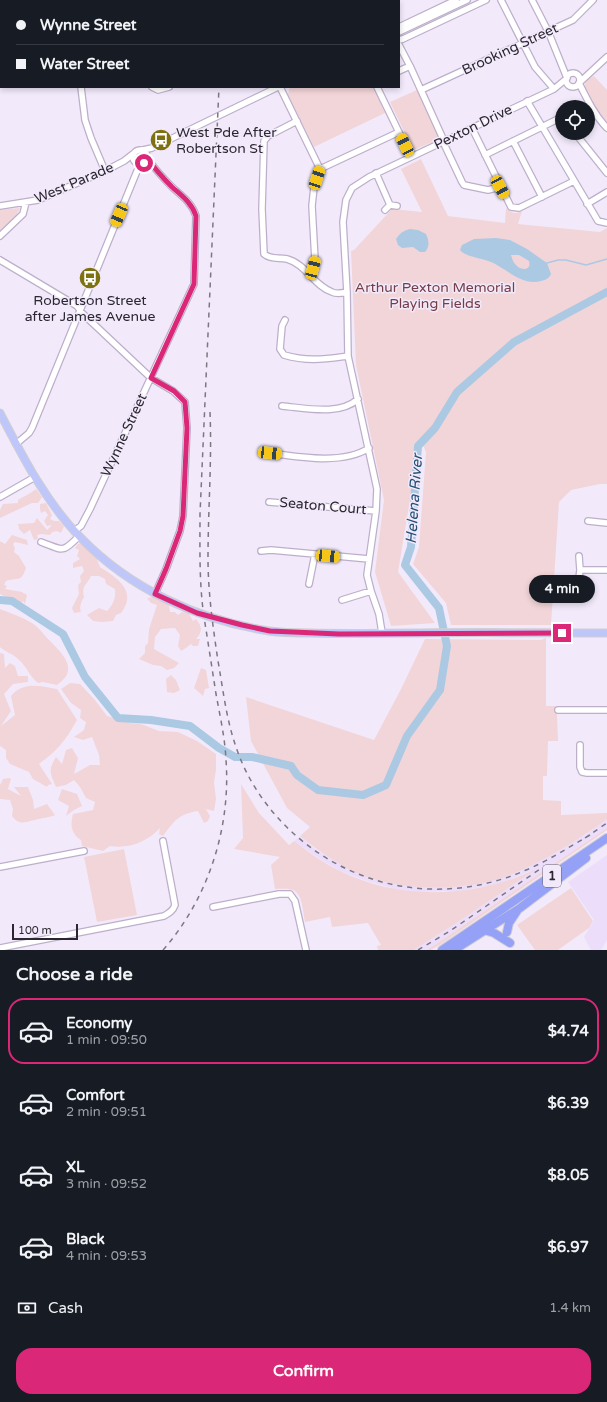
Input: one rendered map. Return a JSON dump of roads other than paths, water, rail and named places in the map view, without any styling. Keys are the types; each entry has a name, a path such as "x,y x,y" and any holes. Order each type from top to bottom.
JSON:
{"highway":[{"name":"1","path":"442,950 607,838"},
{"name":"1","path":"454,950 520,908 607,843"},
{"path":"507,932 509,923 520,908"},
{"path":"484,930 494,933 510,943"}],"main road":[{"path":"0,413 34,477 51,502 77,534 96,553 120,572 155,594 197,613 270,631 316,633 607,633"}],"street":[{"path":"486,0 401,39 400,47 422,90 445,146 464,185 488,190 500,187"},
{"path":"501,0 535,67 554,89"},
{"path":"532,0 548,31 562,64 567,82 587,100"},
{"name":"Brooking Street","path":"422,90 573,20 594,0"},
{"path":"400,27 461,1"},
{"path":"400,32 461,1"},
{"path":"571,86 577,86 607,57"},
{"path":"562,64 580,79 579,83 588,100"},
{"path":"400,71 410,66"},
{"path":"567,78 569,75 594,68"},
{"name":"Pexton Drive","path":"554,89 567,78"},
{"name":"Pexton Drive","path":"382,633 379,614 370,591 368,575 376,511 377,489 348,356 347,292 343,222 346,200 352,188 376,173 527,101 554,89 571,86"},
{"path":"80,88 85,120 91,138 106,171"},
{"path":"154,88 158,90 165,88"},
{"name":"West Parade","path":"124,161 142,159 152,148 277,88"},
{"path":"280,88 320,169 314,187 312,206 315,260 311,276"},
{"path":"377,88 411,157"},
{"path":"527,101 598,221 607,223"},
{"path":"595,112 607,128"},
{"path":"485,155 555,120"},
{"path":"297,121 268,136 264,141 262,209 264,254 271,258 288,259 302,267 319,285 333,293 347,292"},
{"path":"472,128 511,207 519,208 574,181"},
{"path":"320,169 399,132"},
{"path":"581,140 607,173"},
{"path":"512,141 542,197"},
{"name":"West Parade","path":"0,206 38,200 106,171 124,161 138,150 142,159"},
{"path":"16,444 29,433 32,428 142,159 133,154"},
{"name":"Wynne Street","path":"41,542 63,549 70,547 90,509 194,284 196,216 194,210 189,202 153,166 142,159"},
{"path":"376,173 390,205"},
{"path":"587,204 607,192"},
{"path":"0,236 23,214 26,208 26,202"},
{"path":"390,205 397,206"},
{"path":"385,210 390,205"},
{"path":"0,260 77,306 151,378 174,391 185,402 187,428 183,516 180,531 155,594"},
{"path":"285,320 282,326 280,349 284,355 303,360 318,360 348,356"},
{"path":"282,406 322,411 352,405 358,399"},
{"path":"270,453 325,459 361,453 369,448"},
{"path":"0,497 34,477"},
{"name":"Seaton Court","path":"269,502 376,511"},
{"path":"588,520 607,523"},
{"path":"261,551 271,550 369,559"},
{"path":"309,584 315,554"},
{"path":"578,586 580,570 579,556"},
{"path":"580,570 607,570"},
{"path":"342,600 370,591"},
{"path":"558,710 607,710"},
{"path":"580,745 580,767 582,772 607,773"},
{"path":"0,948 164,916 174,909 175,905 163,841"},
{"path":"0,867 84,851"},
{"path":"213,907 279,894 290,894 295,901 306,950"}],"water":[{"path":"410,229 418,230 426,234 428,239 428,248 425,252 420,252 413,247 402,248 398,245 396,239 397,237 402,232"},
{"path":"496,238 510,240 527,249 547,263 551,274 543,281 527,281 491,262 470,256 460,250 462,245 474,239","holes":["511,255 519,255 529,261 529,267 522,269 517,266"]}],"waterway":[{"path":"547,263 558,260 566,260 586,265 607,259"},
{"name":"Helena River","path":"0,600 12,601 63,634 85,677 118,718 151,720 190,726 219,748 235,757 252,757 291,766 297,775 318,790 363,795 386,785 407,736 440,690 447,646 439,608 405,565 411,547 418,446 435,428 457,392 514,342 607,292"}],"railway":[{"path":"163,950 179,930 193,908 204,885 220,837 225,811 227,786 225,744 202,604 200,553 200,514 219,88"},
{"path":"210,412 211,449 208,558 209,584 214,635 225,703 229,724 243,766 268,806 283,824 301,840 340,866 381,882 423,889 465,887 506,878 558,854 590,835"},
{"path":"585,838 607,823"},
{"path":"418,950 450,931 543,867"}],"place":[{"name":"West Pde After Robertson St","path":"161,140"},
{"name":"Robertson Street after James Avenue","path":"90,278"}],"park label":[{"name":"Arthur Pexton Memorial Playing Fields","path":"435,296"}]}
